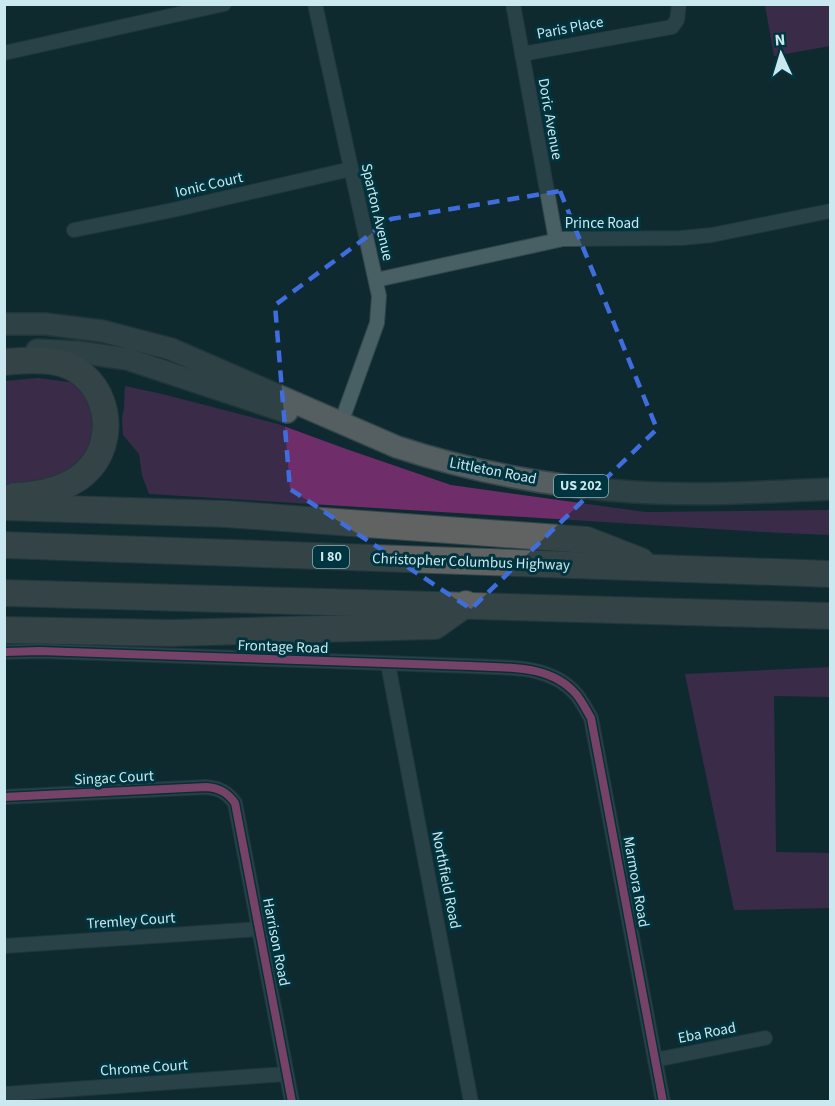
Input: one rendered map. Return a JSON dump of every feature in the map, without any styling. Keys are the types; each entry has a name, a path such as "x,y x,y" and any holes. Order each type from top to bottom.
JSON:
{"highway":[{"path":"4,362 44,360 62,363 75,369 86,377 97,390 104,406 106,428 105,440 99,456 81,476 56,489 23,496 4,496"},
{"path":"4,507 226,514 587,540 658,568"},
{"name":"Christopher Columbus Highway","path":"4,545 831,574"},
{"path":"4,593 466,604 831,616"},
{"path":"4,630 172,633 435,626 466,604"}],"main road":[{"name":"Littleton Road","path":"4,324 70,326 102,331 171,349 397,447 431,458 538,481 623,491 665,493 831,489"},
{"name":"Littleton Road","path":"4,352 53,350 128,359 275,409 341,423"}],"street":[{"path":"4,53 224,4"},
{"name":"Sparton Avenue","path":"315,4 379,296 377,323 341,423"},
{"name":"Doric Avenue","path":"513,4 556,240"},
{"name":"Paris Place","path":"522,54 672,27 677,20 679,4"},
{"name":"Ionic Court","path":"74,230 351,169"},
{"name":"Prince Road","path":"376,280 556,240 649,239 712,235 831,212"},
{"name":"Frontage Road","path":"4,652 40,651 527,670 559,679"},
{"name":"Northfield Road","path":"388,664 471,1101"},
{"name":"Marmora Road","path":"559,679 576,694 591,718 663,1101"},
{"name":"Singac Court","path":"4,797 206,787 225,792"},
{"name":"Harrison Road","path":"225,792 235,803 292,1101"},
{"name":"Tremley Court","path":"4,946 260,929"},
{"name":"Eba Road","path":"655,1060 765,1038"},
{"name":"Chrome Court","path":"4,1094 286,1074"}],"highlighted area":[{"path":"560,191 657,429 471,609 290,489 275,305 391,219"}],"shaded area":[{"path":"765,5 830,5 830,46 774,56"},
{"path":"38,378 84,384 99,434 70,475 43,483 5,488 5,381"},
{"path":"125,386 278,424 451,485 645,512 830,510 830,535 149,494 142,475 139,454 123,435"},
{"path":"830,667 830,697 774,696 776,852 830,853 830,908 734,910 685,674"}],"cycle path":[{"path":"4,652 40,651 499,667 541,672 566,684 578,697 591,718 663,1102"},
{"path":"4,797 206,787 222,791 232,799 235,803 292,1102"}]}
